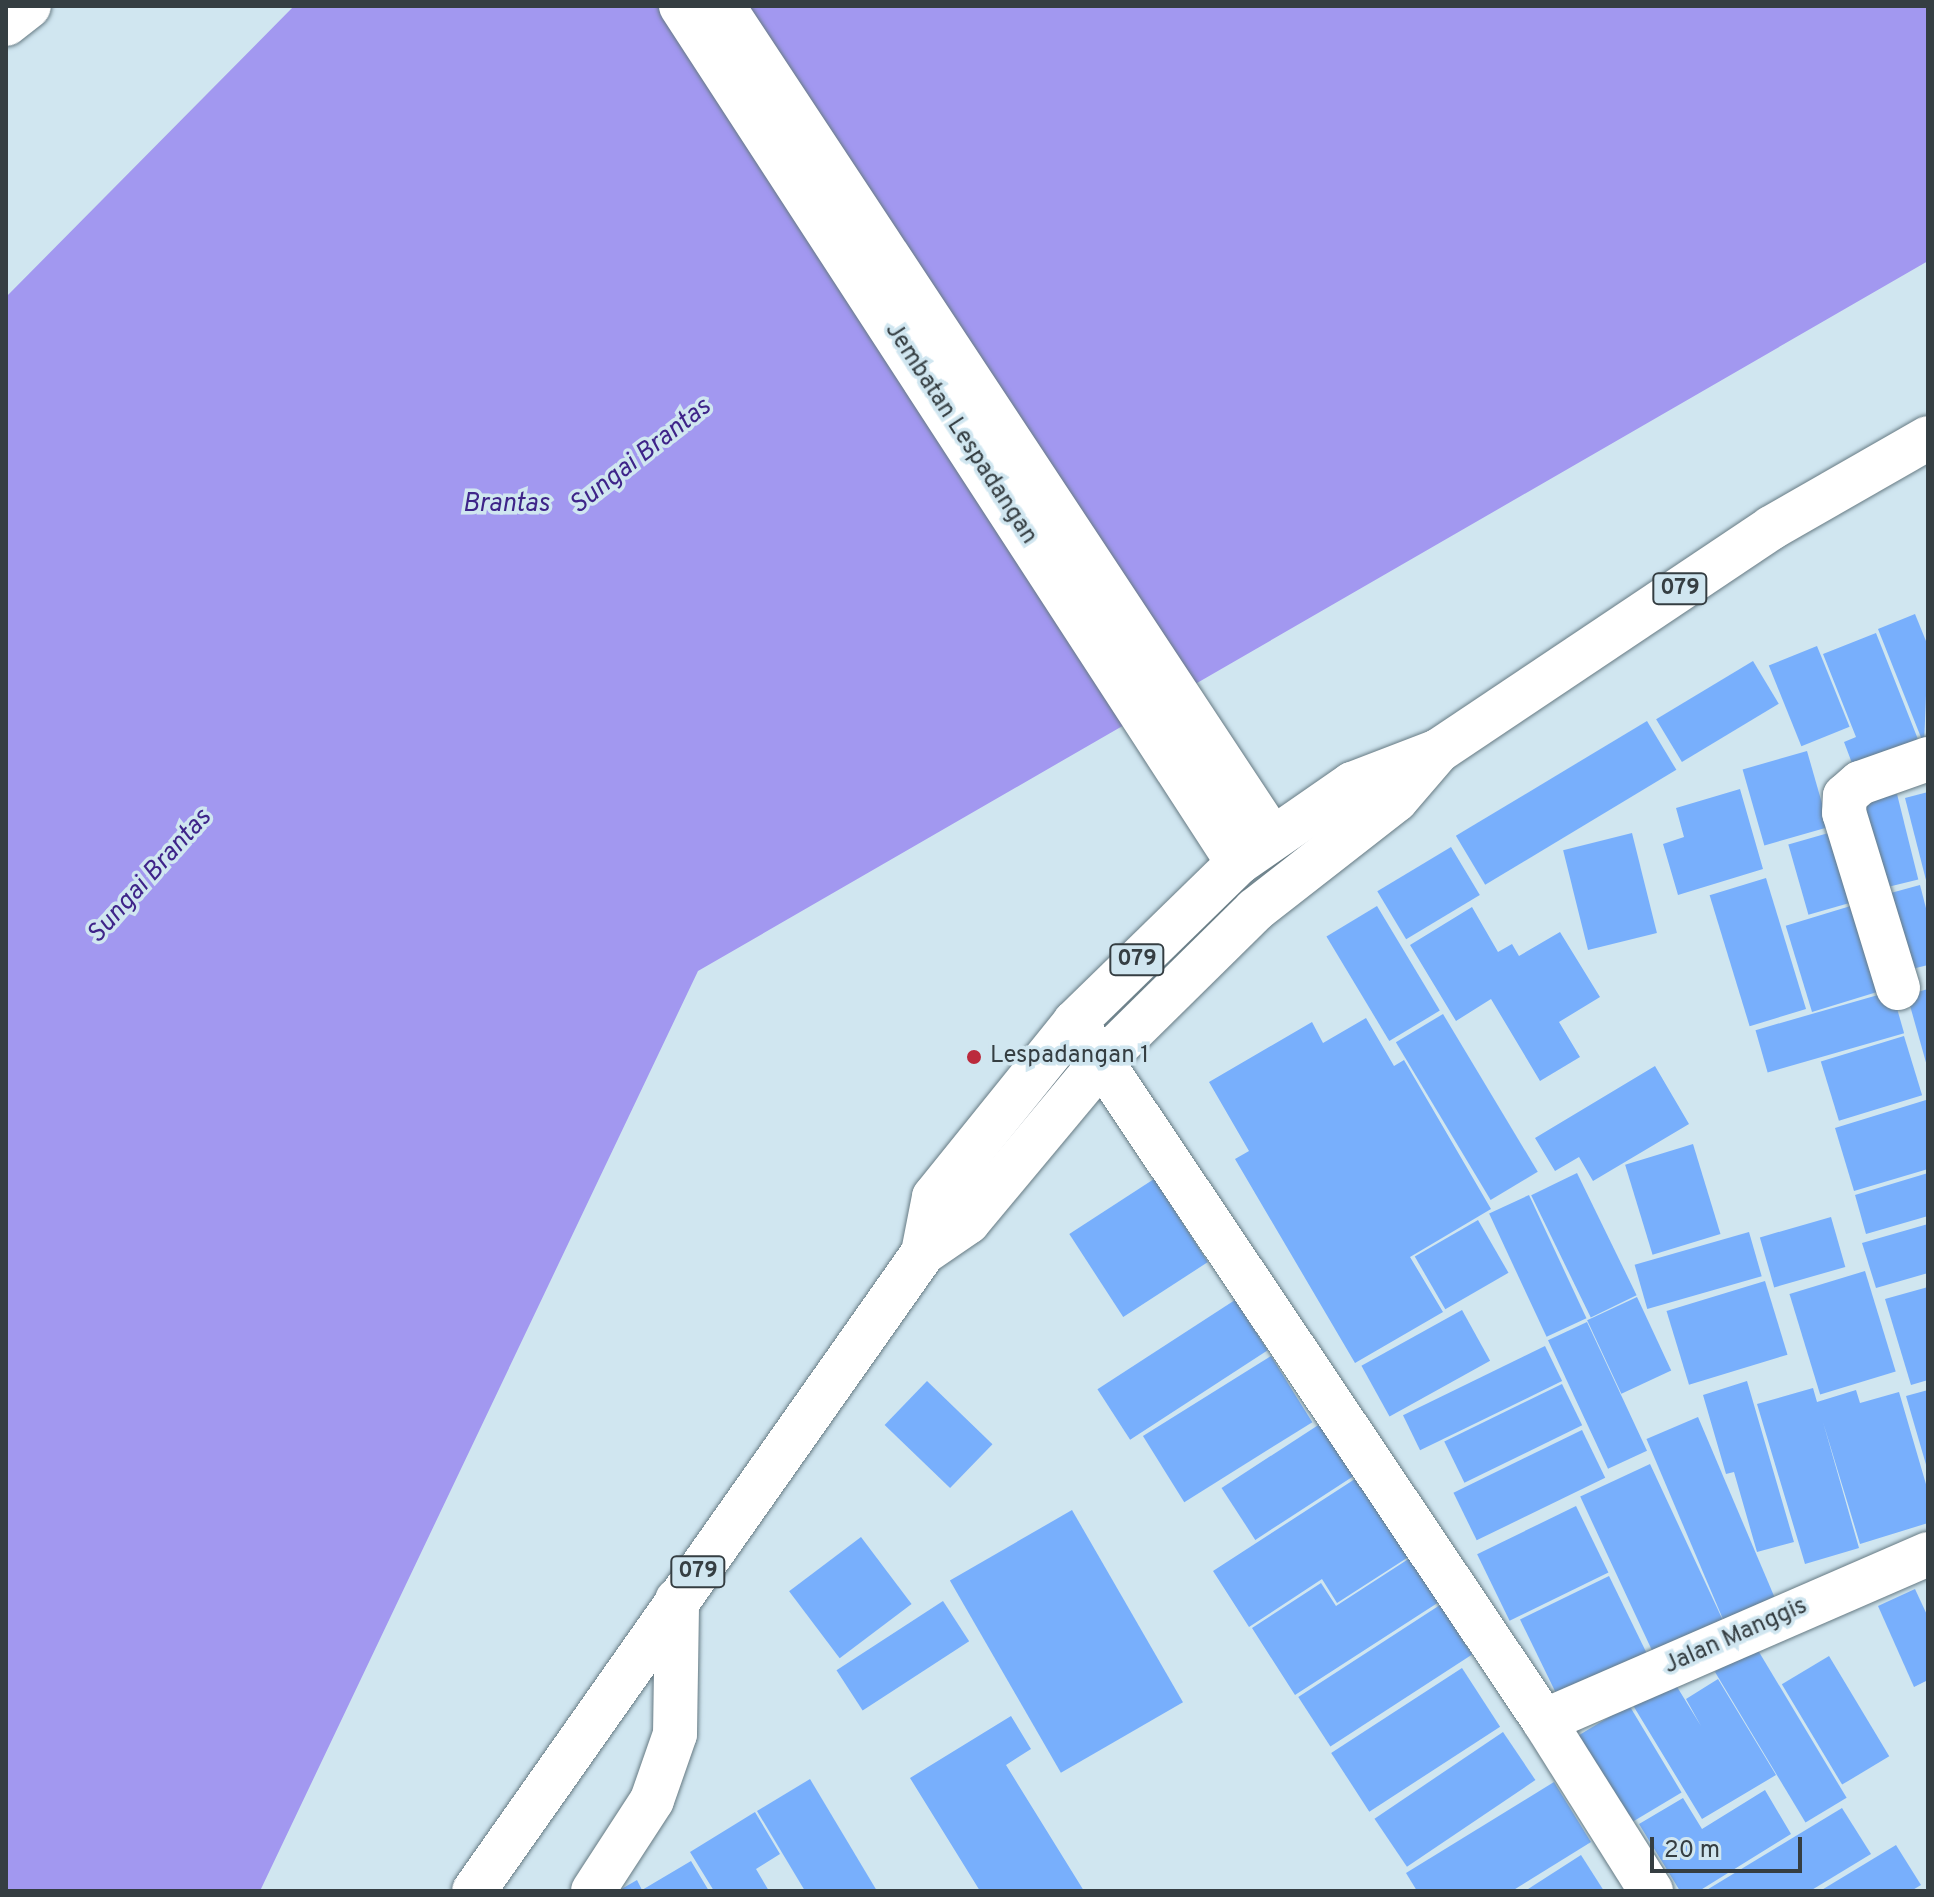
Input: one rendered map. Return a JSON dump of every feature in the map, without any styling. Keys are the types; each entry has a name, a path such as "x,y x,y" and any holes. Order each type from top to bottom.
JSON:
{"street":[{"path":"6,24 29,6"},
{"name":"Jembatan Lespadangan","path":"681,6 1246,835"},
{"name":"Jembatan Lespadangan","path":"723,6 1246,835"},
{"name":"079","path":"923,1253 934,1197 1075,1022 1246,835 1352,784 1438,751 1771,528 1928,438"},
{"name":"079","path":"474,1891 923,1253 968,1222 1103,1060 1255,910 1396,800 1438,751"},
{"path":"1898,988 1844,813 1845,796 1860,783 1928,759"},
{"path":"1075,1022 1544,1721 1651,1891"},
{"name":"Jalan Manggis","path":"1544,1721 1928,1554"},
{"path":"593,1891 652,1800 675,1734 677,1600"}],"water":[{"name":"Brantas","path":"294,6 1928,6 1928,261 698,971 260,1891 6,1891 6,297"}],"building":[{"path":"1915,614 1928,646 1924,745 1878,629"},
{"path":"1876,633 1923,752 1858,779 1844,742 1856,737 1823,654"},
{"path":"1817,646 1850,727 1801,746 1769,665"},
{"path":"1753,661 1779,704 1682,762 1656,719"},
{"path":"1647,721 1676,770 1485,885 1456,836"},
{"path":"1807,751 1829,827 1764,845 1743,769"},
{"path":"1740,789 1763,869 1678,895 1663,844 1684,837 1676,808"},
{"path":"1928,792 1928,884 1927,884 1905,798"},
{"path":"1897,794 1918,879 1878,890 1856,804"},
{"path":"1846,828 1866,898 1808,915 1788,845"},
{"path":"1632,833 1657,933 1588,950 1563,850"},
{"path":"1451,847 1480,895 1406,939 1377,891"},
{"path":"1766,878 1806,1009 1750,1026 1710,895"},
{"path":"1920,885 1928,916 1928,965 1896,973 1876,897"},
{"path":"1867,901 1893,987 1812,1012 1786,926"},
{"path":"1377,906 1440,1011 1389,1041 1326,936"},
{"path":"1472,907 1498,952 1512,944 1519,956 1560,932 1600,997 1559,1022 1580,1057 1540,1081 1491,999 1456,1021 1410,945"},
{"path":"1928,989 1928,1066 1927,1066 1907,995"},
{"path":"1892,991 1904,1033 1768,1072 1756,1030"},
{"path":"1443,1014 1538,1172 1491,1200 1396,1042"},
{"path":"1366,1018 1394,1066 1404,1060 1491,1209 1410,1257 1443,1312 1355,1363 1235,1159 1249,1151 1209,1082 1312,1022 1323,1043"},
{"path":"1904,1036 1922,1095 1839,1121 1821,1061"},
{"path":"1655,1066 1689,1124 1593,1181 1579,1157 1555,1171 1535,1138"},
{"path":"1926,1100 1928,1169 1854,1191 1835,1128"},
{"path":"1693,1144 1720,1234 1653,1255 1625,1165"},
{"path":"1577,1173 1637,1295 1591,1318 1531,1195"},
{"path":"1928,1173 1928,1216 1866,1234 1855,1195"},
{"path":"1154,1179 1208,1262 1123,1317 1069,1234"},
{"path":"1529,1195 1586,1318 1547,1337 1489,1214"},
{"path":"1831,1217 1845,1267 1774,1287 1760,1237"},
{"path":"1478,1220 1508,1273 1445,1309 1415,1256"},
{"path":"1928,1224 1928,1273 1876,1288 1862,1243"},
{"path":"1749,1232 1762,1276 1647,1309 1635,1265"},
{"path":"1865,1271 1896,1371 1820,1395 1789,1294"},
{"path":"1765,1281 1788,1355 1689,1385 1667,1311"},
{"path":"1928,1287 1928,1380 1911,1385 1885,1299"},
{"path":"1637,1297 1671,1370 1621,1394 1587,1320"},
{"path":"1235,1300 1268,1350 1130,1440 1097,1389"},
{"path":"1462,1310 1490,1361 1390,1416 1361,1366"},
{"path":"1587,1322 1647,1451 1608,1469 1548,1340"},
{"path":"1545,1346 1562,1381 1420,1450 1403,1415"},
{"path":"1271,1356 1312,1422 1184,1502 1143,1436"},
{"path":"927,1381 992,1444 950,1488 885,1425"},
{"path":"1747,1381 1794,1542 1757,1552 1734,1472 1726,1474 1703,1395"},
{"path":"1562,1384 1582,1425 1464,1483 1444,1441"},
{"path":"1813,1388 1817,1402 1856,1390 1860,1403 1899,1392 1928,1491 1928,1523 1860,1544 1823,1422 1859,1548 1805,1564 1757,1404"},
{"path":"1928,1390 1928,1468 1927,1468 1906,1396"},
{"path":"1698,1417 1777,1604 1726,1626 1646,1439"},
{"path":"1323,1422 1357,1474 1255,1540 1222,1488"},
{"path":"1582,1430 1605,1478 1477,1540 1453,1493"},
{"path":"1650,1464 1725,1625 1655,1658 1580,1497"},
{"path":"1358,1477 1410,1556 1337,1603 1322,1579 1249,1627 1213,1571"},
{"path":"1576,1506 1608,1573 1510,1621 1477,1554"},
{"path":"1072,1510 1183,1702 1061,1773 950,1580"},
{"path":"861,1537 912,1604 840,1658 789,1591"},
{"path":"1410,1558 1439,1602 1295,1695 1252,1628 1321,1583 1336,1606"},
{"path":"1609,1576 1648,1655 1559,1698 1520,1619"},
{"path":"1915,1589 1928,1617 1928,1680 1914,1687 1878,1606"},
{"path":"943,1601 969,1641 863,1710 836,1670"},
{"path":"1440,1605 1472,1654 1330,1747 1298,1697"},
{"path":"1756,1647 1847,1798 1806,1823 1715,1672"},
{"path":"1829,1656 1889,1756 1842,1785 1782,1684"},
{"path":"1462,1668 1500,1727 1369,1812 1331,1753"},
{"path":"1671,1677 1701,1726 1686,1699 1718,1679 1776,1775 1702,1819 1631,1702"},
{"path":"1629,1705 1682,1792 1631,1823 1578,1735"},
{"path":"1011,1716 1031,1749 1006,1765 1084,1891 980,1891 910,1778"},
{"path":"1503,1732 1535,1780 1407,1867 1374,1819"},
{"path":"810,1779 877,1891 805,1891 757,1811"},
{"path":"1554,1782 1591,1842 1512,1891 1417,1891 1406,1873"},
{"path":"1765,1790 1791,1834 1699,1891 1680,1891 1639,1824 1683,1798 1702,1829"},
{"path":"1842,1808 1871,1854 1810,1891 1705,1891"},
{"path":"755,1812 780,1854 756,1869 769,1891 714,1891 690,1852"},
{"path":"1896,1845 1921,1885 1911,1891 1820,1891"},
{"path":"1581,1855 1604,1891 1525,1891"},
{"path":"691,1861 709,1891 618,1891 637,1880 642,1890"}],"place":[{"name":"Lespadangan 1","path":"974,1057"}],"water label":[{"name":"Sungai Brantas","path":"641,457"},
{"name":"Sungai Brantas","path":"150,877"}]}
